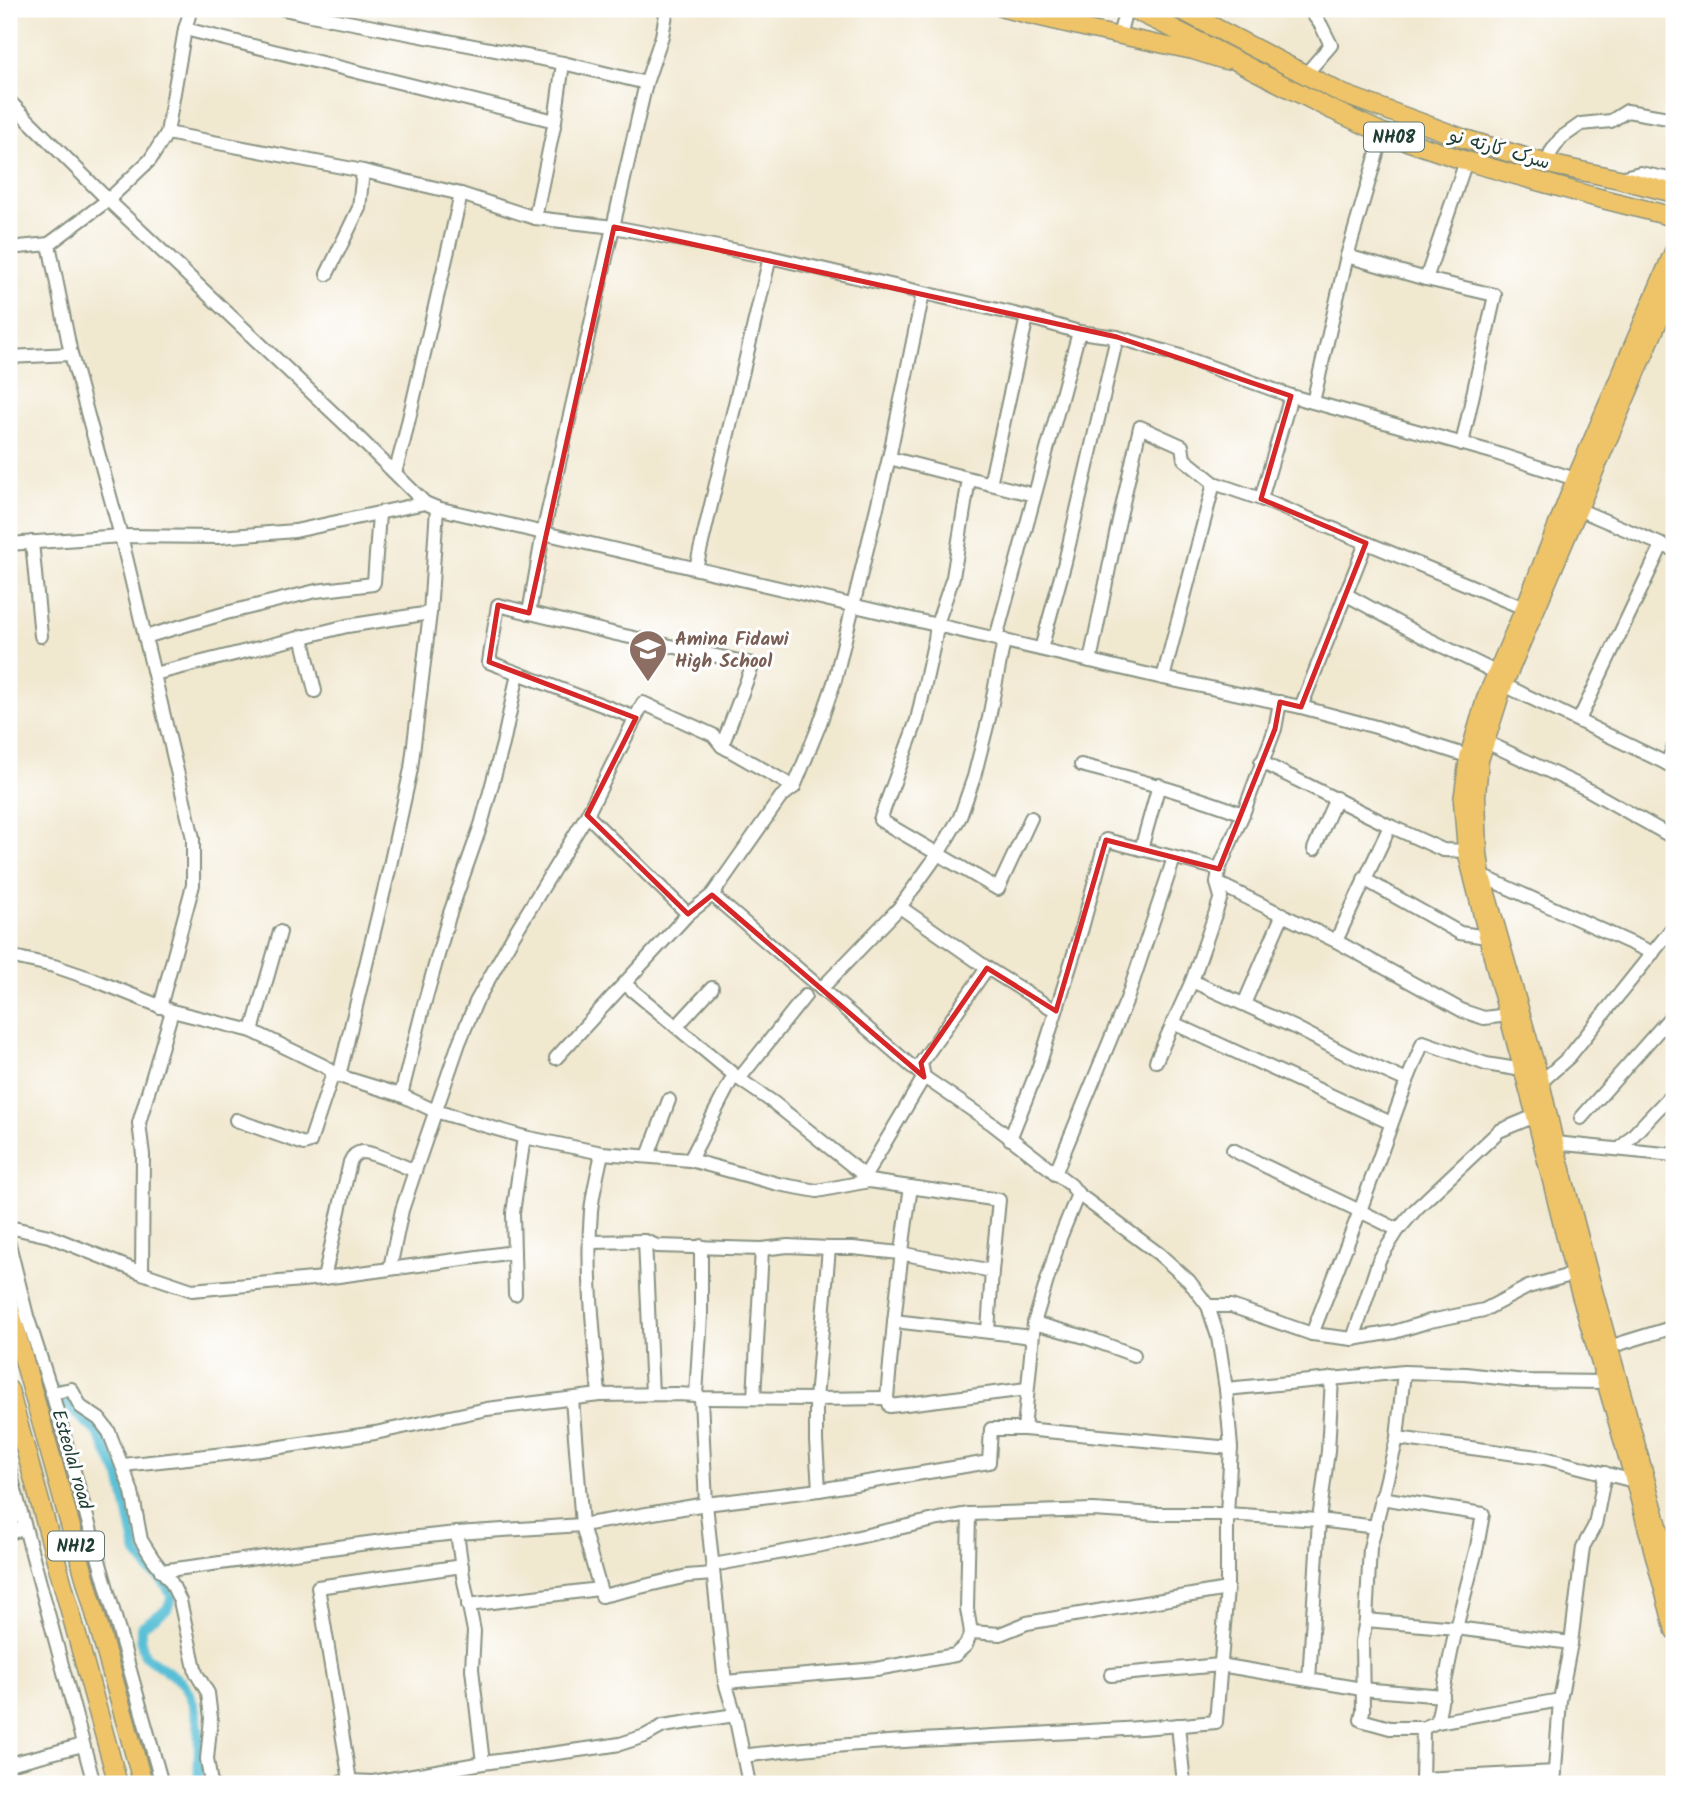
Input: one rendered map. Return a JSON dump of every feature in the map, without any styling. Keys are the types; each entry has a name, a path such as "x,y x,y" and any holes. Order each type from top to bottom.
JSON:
{"highway":[{"name":"سرک کارته نو","path":"1129,9 1383,133 1466,161 1674,217"},
{"name":"سرک کارته نو","path":"1187,13 1343,94 1465,139 1548,164 1674,194"},
{"path":"1187,13 1190,37"},
{"name":"Esteolal road","path":"9,1307 143,1784"},
{"name":"NH12","path":"9,1391 118,1784"},
{"path":"46,1520 68,1515"}],"main road":[{"path":"1003,9 1193,51 1251,69"},
{"path":"1674,249 1671,267 1575,479 1524,607 1500,679 1486,741 1474,759 1482,876 1541,1082 1609,1347 1633,1455 1674,1580"},
{"path":"1633,1455 1605,1382 1574,1274 1466,850 1462,801 1474,759 1485,699 1500,679 1580,510 1674,286"},
{"path":"1640,1479 1674,1631"}],"street":[{"path":"9,248 49,244 108,200 150,160 167,133 191,9"},
{"path":"284,9 563,63 646,83"},
{"path":"529,613 543,533 646,83 662,36 667,9"},
{"path":"1119,36 1129,9"},
{"path":"1305,75 1331,45 1321,25 1308,9"},
{"path":"185,29 555,121"},
{"path":"535,218 555,121 563,63"},
{"path":"9,101 108,200 431,505 430,613 411,769 336,1074 310,1142 304,1144 236,1120"},
{"path":"1548,164 1551,152 1561,138 1581,124 1611,121 1627,111 1674,119"},
{"path":"167,133 363,171 461,194 535,218 614,227 770,257 1027,317 1079,332 1117,337 1181,356 1291,396 1575,479"},
{"path":"1313,402 1347,256 1383,133"},
{"path":"1426,279 1466,161"},
{"path":"327,274 359,208 363,171"},
{"path":"1619,179 1640,173 1674,180"},
{"path":"395,473 461,194"},
{"path":"49,244 71,354 121,536 193,838 193,885 139,1123 143,1155 142,1273"},
{"path":"1347,256 1426,279 1495,295 1462,444"},
{"path":"696,568 770,257"},
{"path":"556,1058 688,914 712,895 781,797 794,786 835,680 889,458 923,293"},
{"path":"990,484 1027,317"},
{"path":"821,989 900,907 938,854 960,817 974,777 989,718 1000,639 1034,495 1079,332"},
{"path":"1041,649 1065,562 1117,337"},
{"path":"9,357 71,354"},
{"path":"1261,499 1291,396"},
{"path":"1090,661 1140,427 1182,446 1184,459 1214,483 1261,499 1524,607"},
{"path":"889,458 1034,495"},
{"path":"969,479 953,577 937,624 917,720 880,820 998,889 1031,818"},
{"path":"1163,678 1214,483"},
{"path":"9,544 121,536 219,537 295,531 431,505 852,606 1301,707 1376,727 1474,759"},
{"path":"1579,720 1668,547 1580,510"},
{"path":"145,637 316,591 373,584 379,514"},
{"path":"32,542 41,636"},
{"path":"1301,707 1366,543"},
{"path":"1345,594 1500,679 1670,766 1674,746"},
{"path":"636,718 489,663 498,605 753,664 722,746"},
{"path":"154,674 302,636 430,613"},
{"path":"302,636 315,691"},
{"path":"401,1095 449,915 481,825 519,673"},
{"path":"1156,1061 1192,981 1221,897 1218,876 1275,729 1280,702"},
{"path":"390,1268 402,1210 459,1043 476,1002 587,815 643,703 713,735 722,746 794,786"},
{"path":"1486,741 1587,789 1674,838"},
{"path":"1261,762 1443,850 1466,850"},
{"path":"1081,765 1159,785 1243,814"},
{"path":"1142,849 1159,785"},
{"path":"1314,849 1336,798"},
{"path":"587,815 688,914"},
{"path":"1336,941 1390,826"},
{"path":"1010,1139 1039,1066 1106,841 1174,858 1218,876 1464,1011 1484,1018 1508,1015"},
{"path":"1055,1174 1128,999 1174,858"},
{"path":"1482,876 1653,953"},
{"path":"1364,879 1460,933 1487,937"},
{"path":"712,895 923,1077 992,1123 1071,1185 1078,1195 1159,1254 1189,1281 1208,1306 1218,1337 1231,1448 1227,1514 1227,1589 1216,1721 807,1747 743,1756"},
{"path":"900,907 987,968 1056,1011"},
{"path":"1244,1004 1283,914"},
{"path":"1541,1082 1569,1057 1674,926"},
{"path":"252,1031 280,932"},
{"path":"9,956 66,970 166,1009 252,1031 336,1074 401,1095 435,1111 524,1137 602,1153 690,1160 778,1184 817,1191 867,1178 999,1200 988,1331"},
{"path":"867,1178 923,1077 921,1063 987,968"},
{"path":"1192,981 1406,1081"},
{"path":"625,984 737,1077 774,1103 867,1178"},
{"path":"677,1026 712,988"},
{"path":"690,1160 737,1077 805,996"},
{"path":"1581,1118 1672,1018"},
{"path":"1173,1023 1391,1123"},
{"path":"1312,1334 1423,1042 1486,1064 1523,1069"},
{"path":"1620,1149 1674,1092"},
{"path":"648,1156 669,1100"},
{"path":"1353,1339 1379,1261 1398,1230 1416,1209 1499,1131 1535,1116"},
{"path":"515,1294 513,1213 524,1137"},
{"path":"1555,1143 1674,1155"},
{"path":"1233,1150 1398,1230"},
{"path":"324,1278 353,1155 359,1152 368,1153 415,1171"},
{"path":"599,1395 592,1306 591,1210 602,1153"},
{"path":"911,1187 900,1253 887,1398 890,1406 1027,1389"},
{"path":"1024,1429 1034,1322 1060,1238 1078,1195"},
{"path":"11,1228 49,1236 192,1290 324,1278 514,1252"},
{"path":"591,1242 645,1241 657,1246 762,1249 788,1246 853,1248 900,1253 992,1271"},
{"path":"645,1241 652,1394"},
{"path":"9,1244 27,1316 58,1392 162,1784"},
{"path":"701,1246 699,1396 706,1504 725,1682 735,1715 749,1784"},
{"path":"819,1490 816,1399 829,1248"},
{"path":"754,1398 762,1249"},
{"path":"1208,1306 1231,1306 1312,1334 1353,1339 1484,1310 1528,1287 1574,1274"},
{"path":"894,1321 1032,1337"},
{"path":"1034,1322 1133,1355"},
{"path":"1609,1347 1674,1327"},
{"path":"1226,1389 1404,1372 1466,1374 1524,1381 1605,1382"},
{"path":"1404,1372 1397,1438 1370,1548 1366,1620 1362,1641 1361,1720 1390,1728 1423,1728 1437,1722 1560,1700"},
{"path":"1309,1680 1319,1520 1328,1451 1332,1378"},
{"path":"58,1392 71,1389 81,1407 99,1419 109,1432 132,1492 141,1540 171,1582 180,1601 196,1673 208,1693 211,1718 207,1759 211,1784"},
{"path":"122,1465 261,1450 375,1433 508,1406 599,1395 887,1398"},
{"path":"572,1399 582,1525 602,1596 969,1514 1093,1510 1227,1514 1376,1527"},
{"path":"161,1571 390,1539 582,1525 989,1462 991,1429 1024,1429 1231,1448"},
{"path":"1397,1438 1545,1458 1640,1479"},
{"path":"9,1468 94,1784"},
{"path":"1423,1728 1422,1782 1554,1778 1560,1700 1571,1643 1583,1547 1595,1525 1605,1473"},
{"path":"1381,1498 1483,1514 1437,1722"},
{"path":"725,1682 876,1669 955,1655 966,1645 971,1632 967,1609 969,1514"},
{"path":"9,1533 25,1528"},
{"path":"457,1533 474,1631 472,1669 483,1763"},
{"path":"350,1781 318,1587 462,1566"},
{"path":"468,1605 599,1589"},
{"path":"971,1632 1000,1634 1027,1623 1227,1589"},
{"path":"1366,1620 1571,1643"},
{"path":"1111,1675 1220,1665 1362,1689 1443,1696"},
{"path":"333,1784 350,1781 373,1782 620,1744 645,1736 663,1726 735,1715"},
{"path":"1178,1725 1184,1784"},
{"path":"9,1763 83,1745"}],"highlighted area":[{"path":"614,227 1117,337 1291,396 1261,499 1366,543 1301,707 1280,702 1275,729 1219,869 1106,840 1056,1011 987,968 921,1063 924,1077 712,895 688,914 587,815 636,718 489,662 498,605 529,613"}],"waterway":[{"path":"54,1389 67,1405 98,1433 120,1476 137,1554 150,1571 159,1577 172,1597 167,1609 141,1627 141,1642 145,1656 177,1678 190,1696 199,1732 199,1784"}],"place":[{"name":"Amina Fidawi High School","path":"648,683"}]}
